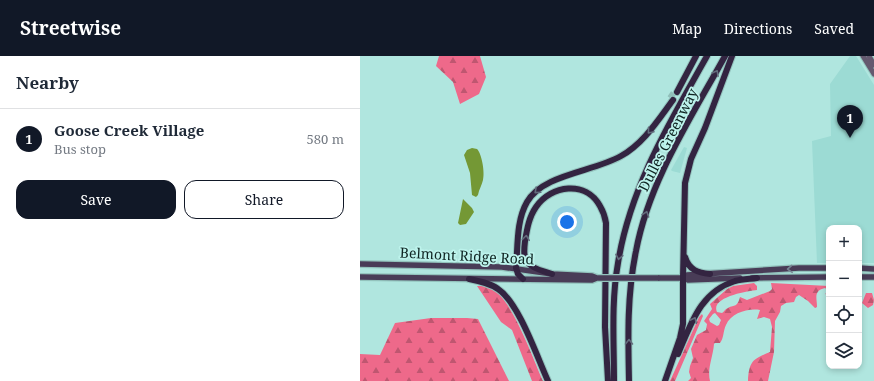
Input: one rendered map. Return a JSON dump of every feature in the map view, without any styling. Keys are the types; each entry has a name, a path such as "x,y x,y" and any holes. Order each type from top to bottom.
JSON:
{"highway":[{"path":"676,91 696,56"},
{"name":"Dulles Greenway","path":"614,381 613,320 615,285 627,220 643,176 707,56"},
{"name":"Dulles Greenway","path":"629,381 628,320 630,285 643,222 662,173 725,56"},
{"path":"666,381 683,324 682,278 684,254 685,183 691,159 698,145 732,56"},
{"path":"523,279 518,274 516,268 520,222 522,211 532,195 548,183 600,166 623,155 643,138 667,108 672,99"},
{"path":"704,122 709,117"},
{"path":"698,145 701,130"},
{"path":"552,274 532,266 526,261 524,252 528,226 536,207 549,194 565,188 577,189 590,195 599,203 606,223 605,327 608,381"},
{"path":"684,254 686,261 692,269 697,272 710,274"},
{"path":"666,381 693,320 708,297 731,283 757,278"},
{"path":"469,279 494,286 511,302 518,314 548,381"}],"main road":[{"path":"863,56 874,74"},
{"path":"868,56 874,65"},
{"name":"Belmont Ridge Road","path":"360,264 516,268 552,274 592,276 597,278"},
{"name":"Belmont Ridge Road","path":"360,277 592,280 597,278 682,278 710,274 799,268 826,268"},
{"path":"862,268 874,269"},
{"name":"Belmont Ridge Road","path":"682,278 688,280 826,277"},
{"path":"862,277 874,277"}],"shaded area":[{"path":"850,56 856,56 874,85 874,263 862,263 862,225 826,225 826,263 817,263 812,141 831,136 830,84"},
{"path":"684,147 687,148 680,173 672,171 671,170"},
{"path":"472,148 479,151 482,159 484,177 476,197 472,195 470,173 464,155 467,150"},
{"path":"463,199 474,212 466,224 460,225 458,223"}],"green space":[{"path":"439,56 480,56 486,77 479,94 460,104 453,82 436,66"},
{"path":"754,283 757,286 757,290 739,293 719,302 716,307 717,312 722,313 727,308 736,305 740,297 747,300 770,291 772,289 771,283 826,286 826,289 821,289 816,295 817,307 815,308 799,295 796,297 794,302 786,303 781,306 780,312 775,321 774,352 768,381 748,381 749,369 753,362 770,352 772,327 770,319 764,317 757,319 760,310 750,310 740,312 732,317 725,327 720,343 714,344 709,376 710,381 688,381 691,378 689,372 693,358 691,349 697,335 706,330 707,324 704,321 712,309 710,304 727,289 733,286","holes":["715,313 721,320 717,326 710,322 709,319"]},
{"path":"477,286 490,287 506,302 521,329 543,381 532,381 512,330 501,322"},
{"path":"866,293 872,293 874,300 873,305 868,308 862,303"},
{"path":"702,314 703,316 675,381 670,381 699,317"},
{"path":"431,318 478,319 509,381 360,381 360,354 380,355 395,323"}],"tunnel":[{"path":"670,98 675,91"}],"place":[{"name":"Goose Creek Village","path":"850,138"}]}
